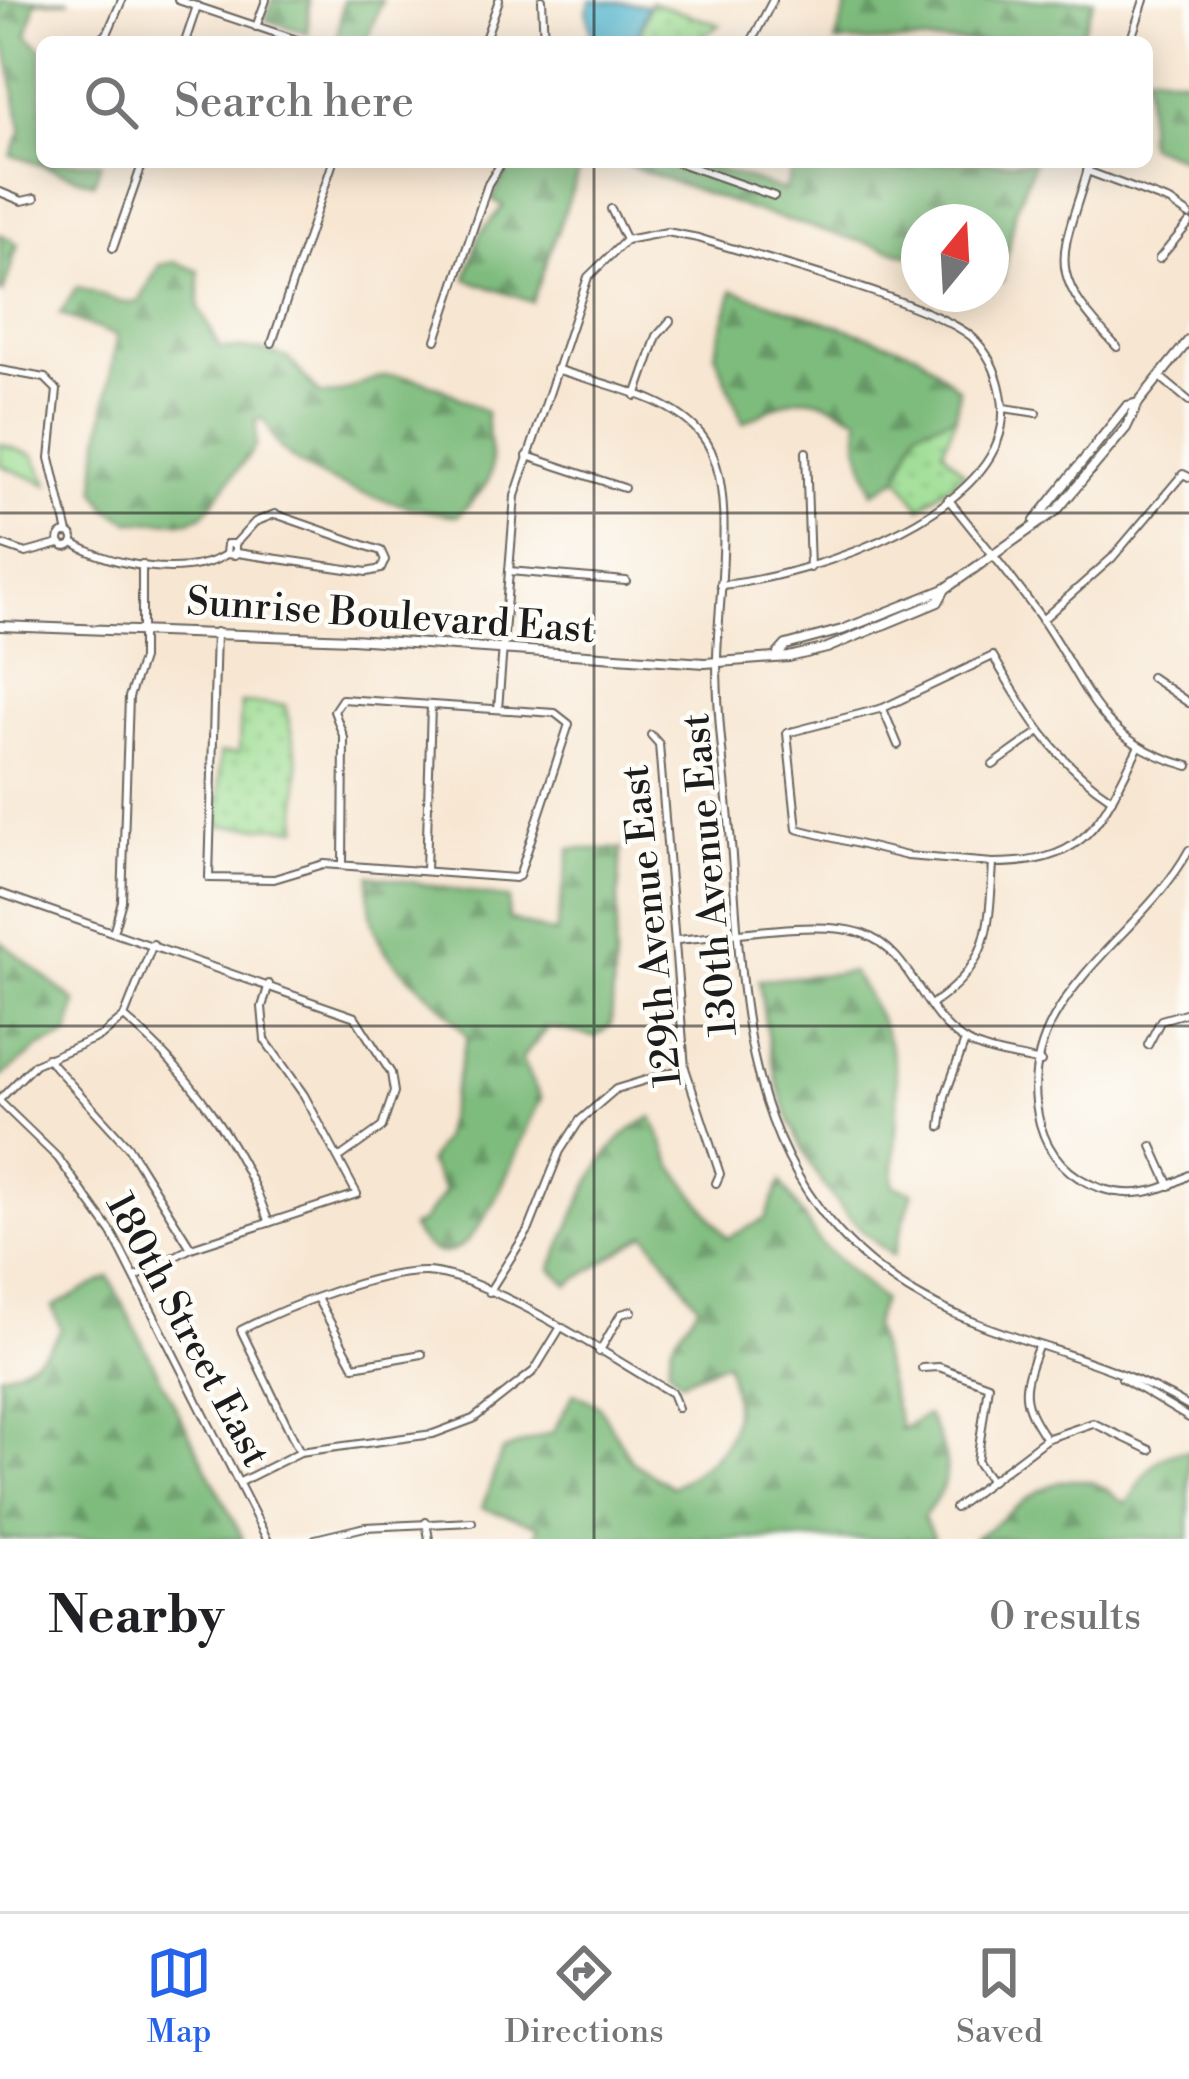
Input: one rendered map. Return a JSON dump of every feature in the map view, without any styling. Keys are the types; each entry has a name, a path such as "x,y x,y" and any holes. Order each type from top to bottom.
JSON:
{"street":[{"path":"102,36 114,24 122,0"},
{"path":"178,0 284,36"},
{"path":"256,27 266,0"},
{"path":"486,36 499,0"},
{"path":"542,0 544,36"},
{"path":"1132,36 1144,0"},
{"path":"755,36 770,1"},
{"path":"186,36 197,7"},
{"path":"113,248 141,168"},
{"path":"272,343 331,168"},
{"path":"436,340 488,184 498,168"},
{"path":"694,168 774,196"},
{"path":"1088,168 1066,233 1064,271 1084,314 1117,347"},
{"path":"1090,168 1170,202 1189,219 1159,259"},
{"path":"0,192 22,201 34,198"},
{"path":"610,209 626,240"},
{"path":"498,709 512,512 527,456 588,277 626,240 667,232 698,238 951,324 987,355 1004,408 987,462 948,499 879,542 811,568 720,585"},
{"path":"556,370 636,396 657,336 670,322"},
{"name":"Sunrise Boulevard East","path":"0,626 216,632 717,662 827,648 938,602 945,590 1034,523 1127,406 1138,407 1189,340"},
{"path":"0,370 45,378 57,390 50,458 73,543"},
{"path":"1159,376 1189,401"},
{"name":"130th Avenue East","path":"636,396 685,418 705,439 716,460 721,494 717,662 738,935 753,1066 768,1118 818,1207 878,1270 945,1312 1122,1378"},
{"path":"1004,408 1037,413"},
{"path":"806,452 805,542 811,568"},
{"path":"527,456 624,488"},
{"path":"1042,620 1112,558 1183,474 1189,477"},
{"path":"948,499 1042,620 1094,710 1138,746 1189,766"},
{"path":"0,544 26,553 73,543 100,558 142,564 202,565 226,554 226,544 236,549 372,572 385,560 381,551 283,514 261,518 236,549"},
{"path":"59,544 59,536 68,533"},
{"path":"113,931 122,901 129,697 142,659 142,564"},
{"path":"509,572 626,580"},
{"path":"216,632 208,878 274,879 314,865 515,878 522,873 568,736 565,718 342,699 334,711 344,738 343,865"},
{"path":"1112,799 1061,761 1038,733 993,656 883,708 787,734 797,829 907,856 993,863 1033,863 1068,853 1093,832 1112,799 1138,746"},
{"path":"1150,677 1189,703"},
{"path":"426,871 431,705"},
{"path":"883,708 898,745"},
{"path":"993,765 1038,733"},
{"name":"129th Avenue East","path":"650,735 659,744 685,1068 720,1174 716,1183"},
{"path":"1189,850 1153,902 1076,980 1058,1006 1041,1062 1036,1108 1044,1137 1068,1172 1113,1192 1171,1186 1189,1175"},
{"path":"931,1004 954,989 976,964 989,917 993,863"},
{"path":"0,893 355,1017 392,1072 394,1092 382,1127 340,1157"},
{"path":"676,940 839,928 866,934 903,964 965,1041 1041,1062"},
{"path":"0,1101 47,1058 101,1036 124,1017 153,944"},
{"path":"136,1277 191,1248 357,1194 340,1157 266,1040 262,1007 269,984"},
{"path":"1148,1046 1161,1020 1189,1012"},
{"path":"124,1017 145,1034 218,1124 258,1191 269,1224"},
{"path":"941,1127 945,1096 965,1041"},
{"path":"47,1058 128,1147 191,1248"},
{"path":"489,1292 529,1229 560,1151 580,1120 616,1089 685,1068"},
{"name":"180th Street East","path":"0,1101 72,1175 136,1277 268,1539"},
{"path":"1152,1146 1171,1186"},
{"path":"300,1452 241,1330 318,1300 423,1272 489,1292 672,1394 678,1408"},
{"path":"318,1300 354,1366 422,1354"},
{"path":"599,1352 620,1314 632,1311"},
{"path":"240,1482 300,1452 433,1434 473,1420 534,1371 560,1330"},
{"path":"1038,1348 1026,1379 1024,1406 1046,1439"},
{"path":"922,1368 939,1367 988,1384 976,1462 990,1480"},
{"path":"1122,1378 1134,1378 1189,1408"},
{"path":"1122,1378 1189,1418"},
{"path":"955,1508 1046,1439 1093,1423 1150,1450"},
{"path":"426,1522 429,1539"},
{"path":"316,1539 426,1522 472,1522"}],"green space":[{"path":"0,0 70,0 36,1 27,35 36,43 36,163 11,155 22,130 5,43 0,42"},
{"path":"273,0 309,0 308,33 266,20"},
{"path":"343,0 382,0 368,36 338,36"},
{"path":"849,0 1094,0 1081,36 837,36"},
{"path":"651,2 720,25 703,36 639,36"},
{"path":"1153,74 1189,79 1189,161 1153,147"},
{"path":"50,168 99,168 94,183"},
{"path":"509,168 580,168 532,302 466,279 479,235 503,206 492,199"},
{"path":"636,168 715,168 784,191 793,168 1032,168 1009,246 1009,204 901,204 901,253 752,210"},
{"path":"0,234 18,244 3,293 0,291"},
{"path":"175,262 199,271 199,307 220,348 261,350 288,358 320,394 398,375 437,386 486,412 492,460 483,489 457,516 387,501 314,472 278,445 265,420 256,419 256,446 203,515 189,521 130,522 107,508 96,490 98,452 117,336 60,314 77,287 120,302 139,302 159,265"},
{"path":"733,290 918,353 959,389 956,416 917,429 899,477 873,493 858,445 859,418 824,402 800,399 743,423 715,353"},
{"path":"956,416 943,450 964,473 920,508 899,477 917,429"},
{"path":"0,444 33,455 49,485 0,465"},
{"path":"241,703 285,705 298,760 298,828 219,826 220,753 239,753"},
{"path":"570,849 621,849 611,1025 595,1037 549,1027 521,1059 541,1099 504,1181 470,1237 452,1251 432,1250 411,1227 421,1223 445,1192 428,1162 442,1139 467,1037 385,949 370,906 370,875 509,899 508,919 556,934"},
{"path":"0,941 76,1002 69,1035 40,1047 0,1078"},
{"path":"852,972 883,1027 896,1074 893,1185 913,1192 893,1256 834,1199 795,1134 772,1061 759,980"},
{"path":"652,1117 673,1166 727,1238 765,1219 781,1182 820,1243 882,1300 873,1325 901,1429 927,1415 945,1457 941,1491 923,1517 934,1539 535,1539 539,1526 482,1508 502,1451 553,1432 574,1393 599,1406 632,1462 672,1487 708,1462 728,1436 734,1405 726,1362 681,1381 668,1367 672,1343 698,1305 646,1234 568,1285 551,1268 602,1162 632,1129"},
{"path":"109,1277 243,1539 0,1539 0,1374 27,1364 50,1345 61,1329 52,1307"},
{"path":"1189,1451 1189,1539 972,1539 1033,1495 1066,1481 1103,1487 1127,1503 1159,1460"}],"water":[{"path":"591,0 648,5 638,36 592,36 587,11"}]}
